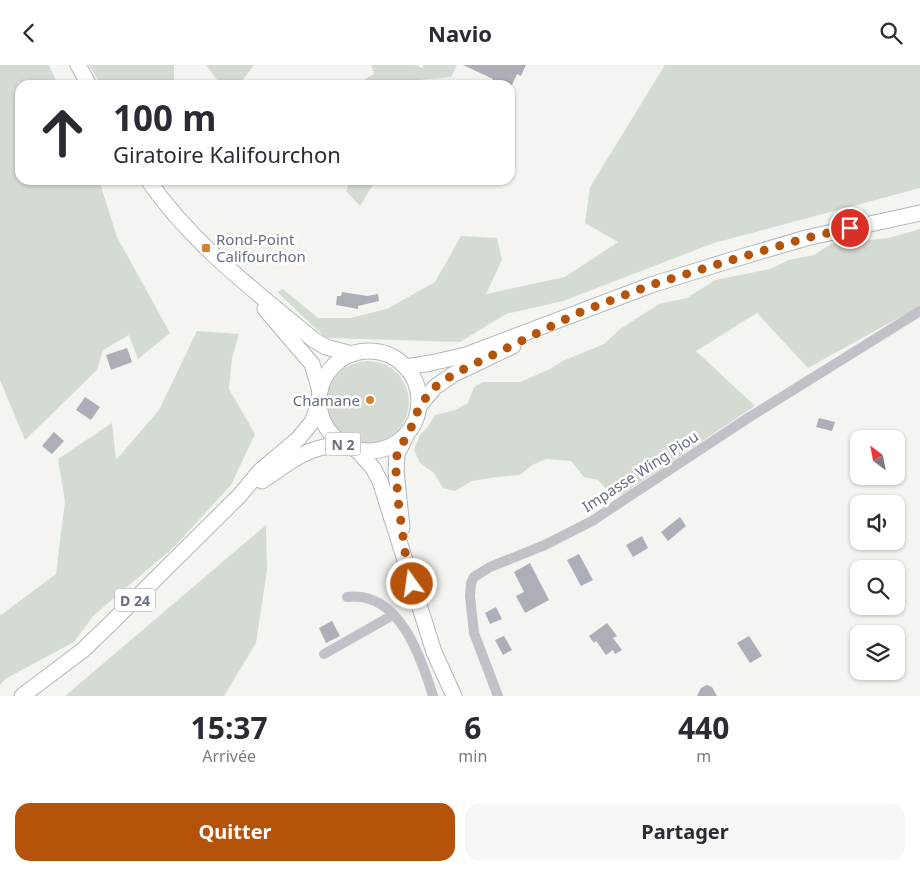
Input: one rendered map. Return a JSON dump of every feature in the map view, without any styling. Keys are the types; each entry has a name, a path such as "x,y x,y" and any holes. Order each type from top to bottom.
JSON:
{"main road":[{"path":"78,65 86,80"},
{"name":"N 2","path":"152,185 171,211 247,286 314,340 326,347 352,354 367,351 381,353 395,358 406,367"},
{"path":"419,406 418,392 414,379 406,367 466,355 651,285 728,261 806,238 920,213"},
{"name":"N 2","path":"247,286 312,364 320,397 322,417 328,429 337,440 353,448 371,451 385,448 397,442 407,433"},
{"path":"419,406 435,387 454,374 507,349 563,319"},
{"path":"320,397 326,375 337,363 352,354"},
{"name":"D 24","path":"22,696 83,651 240,495 260,471 307,429 312,422 320,397"},
{"name":"N 2","path":"407,566 396,471 397,454 415,420 419,406"},
{"name":"D 24","path":"240,495 290,462 313,450 332,446 353,448"},
{"name":"N 2","path":"353,448 373,468 380,481 407,566 428,656 454,696"}],"street":[{"name":"Impasse Wing Piou","path":"498,696 474,633 470,596 471,583 474,577 490,567 545,545 592,521 748,418 920,311"},
{"path":"347,597 366,597 382,606 402,624 428,656 433,696"},
{"path":"324,654 393,615"}],"shaded area":[{"path":"0,65 49,65 56,80 15,80 15,185 101,185 117,237 170,333 138,359 129,335 103,350 97,370 25,440 0,380"},
{"path":"89,65 174,65 174,80 98,80"},
{"path":"206,65 254,65 243,80 217,80"},
{"path":"371,65 415,65 423,68 423,65 457,65 451,77 419,80 364,80 374,74"},
{"path":"665,65 920,65 920,188 714,243 563,301 506,314 460,342 326,338 277,292 283,289 318,318 350,318 387,309 435,282 461,236 497,238 502,260 486,294 565,277 618,242 585,223 590,187"},
{"path":"349,185 373,185 360,206 346,191"},
{"path":"920,229 920,306 808,368 757,313 696,351 755,406 623,494 610,493 598,480 584,477 571,461 546,459 532,465 520,475 472,481 455,491 443,488 434,473 420,463 414,450 420,435 435,415 455,410 468,403 474,387 483,382 520,382 550,369 563,361 604,344 620,329 659,304 687,298 715,280 770,269 789,260 814,255 831,244 889,238"},
{"path":"197,331 239,334 232,358 229,389 255,434 231,485 174,547 93,616 74,642 5,679 0,685 0,613 1,615 56,574 65,501 58,459 112,423 116,460 159,410"},
{"path":"368,361 384,364 397,373 406,386 409,402 406,418 397,431 384,440 368,443 352,440 339,431 330,418 327,402 330,386 339,373 352,364"},
{"path":"266,525 267,570 256,643 224,696 65,696"}],"building":[{"path":"463,65 526,65 521,76 517,74 514,80 493,79"},
{"path":"342,292 367,296 378,294 379,301 358,306 358,309 336,305 337,296 341,296"},
{"path":"127,348 132,362 111,370 106,355"},
{"path":"85,397 100,407 91,420 76,410"},
{"path":"819,418 835,422 832,431 816,427"},
{"path":"54,432 64,441 52,454 42,446"},
{"path":"680,517 686,526 668,541 661,532"},
{"path":"642,536 648,548 633,557 626,545"},
{"path":"579,554 593,580 581,586 567,560"},
{"path":"530,563 549,600 525,613 516,596 524,592 514,572"},
{"path":"496,607 502,619 490,624 485,613"},
{"path":"332,621 340,636 326,643 319,628"},
{"path":"607,623 617,636 613,638 622,650 615,654 613,650 606,655 596,641 594,643 589,636"},
{"path":"504,636 512,650 503,655 495,640"},
{"path":"749,636 762,656 750,663 737,643"},
{"path":"707,685 712,687 717,696 697,696 701,688"}],"place":[{"name":"Rond-Point Califourchon","path":"206,248"},
{"name":"Chamane","path":"370,400"}],"route":[{"path":"412,584 407,566 398,500 397,454 415,420 419,406 435,387 454,374 507,349 563,319 651,285 806,238 850,228"}]}
